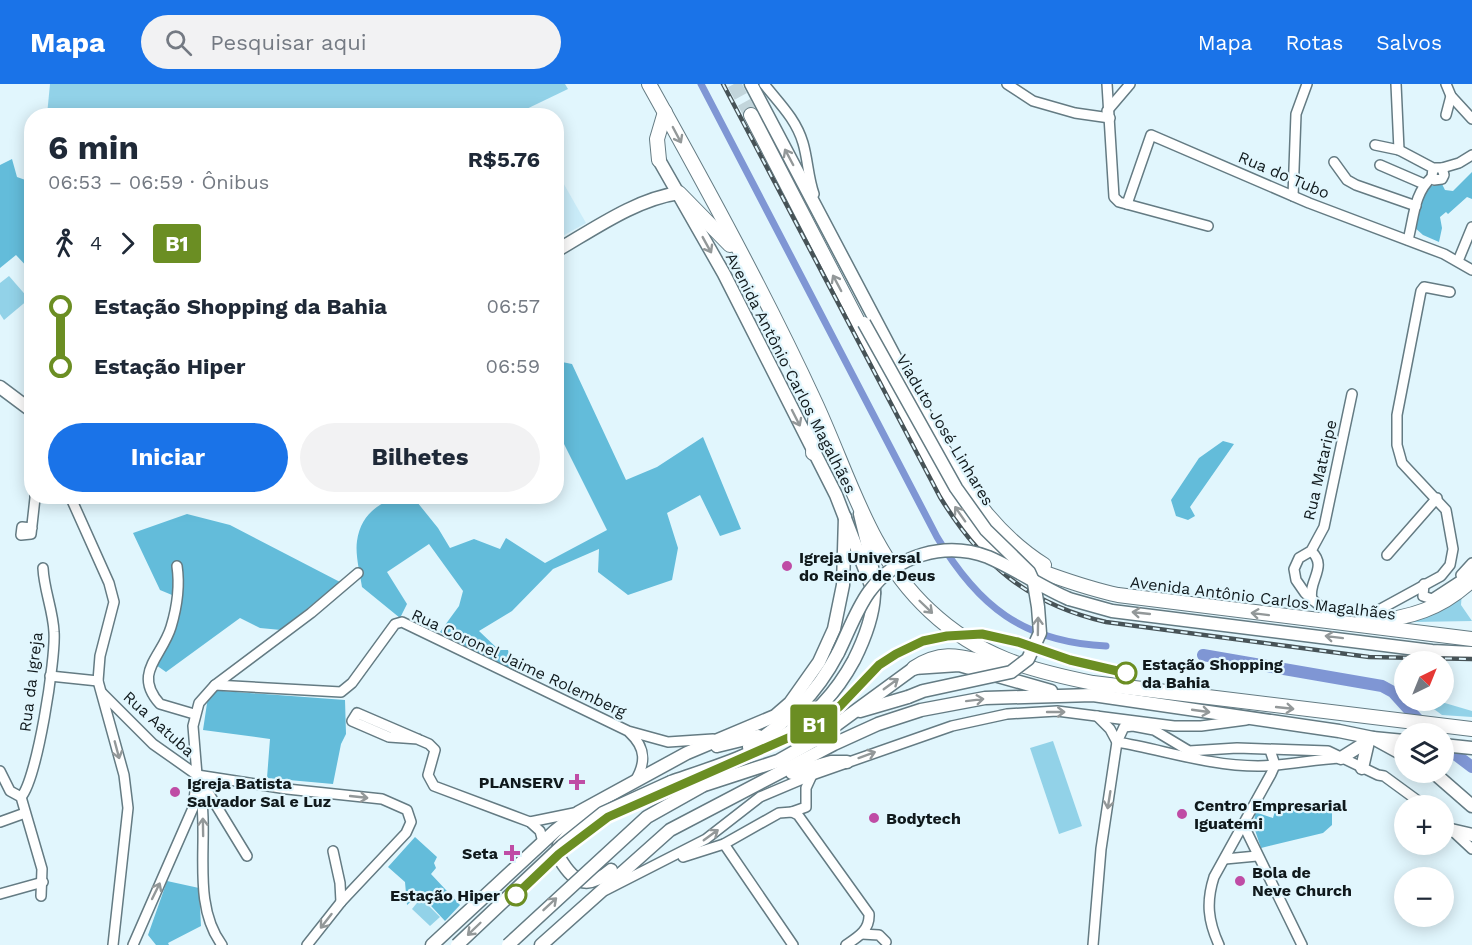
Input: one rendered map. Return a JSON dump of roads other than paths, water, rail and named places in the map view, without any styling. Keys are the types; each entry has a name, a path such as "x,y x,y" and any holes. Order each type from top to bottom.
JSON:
{"highway":[{"name":"Avenida Antônio Carlos Magalhães","path":"649,84 744,261 816,403 858,507"},
{"path":"659,160 657,139 665,112"},
{"name":"Avenida Antônio Carlos Magalhães","path":"751,115 952,503 977,535 991,548 1008,557 1080,584 1141,599 1443,638 1472,639"},
{"path":"676,188 744,261"},
{"path":"813,453 816,403"},
{"name":"Avenida Antônio Carlos Magalhães","path":"945,452 969,491 1003,533 1029,555 1080,584"},
{"path":"858,507 891,565 929,611 965,640 1026,668"},
{"path":"1348,624 1393,620 1422,613 1454,589 1471,572"},
{"path":"914,668 929,658 949,655 1026,668 1093,683 1468,728"}],"main road":[{"name":"Avenida Antônio Carlos Magalhães","path":"751,84 945,452"},
{"name":"Avenida Antônio Carlos Magalhães","path":"432,945 543,842 579,812 687,753 765,721 784,710 819,662 834,629 845,569 845,517 724,274 659,160"},
{"path":"564,246 610,220 676,188"},
{"path":"864,323 868,305"},
{"name":"Viaduto José Linhares","path":"850,308 864,323 956,488 986,530 1029,572 1035,583 1040,633 1028,659 1011,672 923,691 853,713"},
{"path":"0,387 24,405"},
{"name":"Avenida Antônio Carlos Magalhães","path":"457,945 562,846 603,813 670,782 720,765 772,742 820,710 839,686 860,648 873,609 872,567 858,507"},
{"path":"845,517 868,583 874,593"},
{"name":"Avenida Antônio Carlos Magalhães","path":"720,765 773,731 809,700 838,653 863,601 893,569 926,553 950,550 984,556 1069,599 1112,611 1432,651 1472,653"},
{"path":"1443,638 1472,634"},
{"path":"508,945 647,817 704,785 778,760 817,739 914,668 959,665 1064,694"},
{"path":"600,800 556,851 565,866 586,883 598,881 630,854 670,830 834,744 867,729 921,710 964,701 1064,694 1093,695 1260,719 1371,740 1394,740"},
{"path":"867,729 908,697"},
{"path":"687,753 750,740 773,731"},
{"path":"1371,740 1394,750"},
{"path":"1341,758 1371,740"},
{"path":"1362,768 1371,740"},
{"path":"1454,746 1470,748"},
{"path":"782,773 796,773 831,762 847,762"},
{"path":"1446,783 1469,802"},
{"path":"541,945 591,898 670,830"},
{"path":"1454,831 1472,843"}],"street":[{"path":"764,84 796,126 803,143 808,176 823,219"},
{"path":"1007,84 1033,101 1075,113 1107,114"},
{"path":"1107,84 1107,114 1114,197 1119,202 1208,226"},
{"path":"1107,114 1130,84"},
{"path":"1293,196 1296,114 1307,84"},
{"path":"1396,84 1399,150"},
{"path":"1446,84 1451,96 1472,119"},
{"path":"1446,115 1451,96"},
{"name":"Rua do Tubo","path":"1127,204 1151,135 1293,196 1458,261 1472,270"},
{"path":"1375,145 1399,150 1435,175"},
{"path":"1408,240 1416,198 1435,175 1472,155"},
{"path":"1334,162 1347,180 1356,185 1416,206"},
{"path":"1380,165 1435,175"},
{"path":"1458,261 1472,227"},
{"path":"1348,624 1445,573 1452,559 1450,521 1446,510 1402,463 1397,445 1397,415 1421,291 1424,287 1450,292"},
{"name":"Rua Mataripe","path":"1348,624 1312,600 1300,587 1294,575 1299,558 1311,551 1324,527 1352,394"},
{"path":"1387,555 1437,498"},
{"path":"32,528 34,504"},
{"path":"74,504 109,583 114,602 100,656 98,681 123,775 128,808 113,945"},
{"path":"1311,551 1316,555 1320,566 1311,589 1312,600"},
{"path":"177,566 178,588 171,629 152,662 148,680 150,689 160,704 194,714"},
{"name":"Rua da Igreja","path":"21,797 29,786 50,676 54,631 43,568"},
{"path":"133,945 188,822 196,795 194,714 199,703 215,685 310,613 358,573"},
{"path":"1424,585 1423,596 1432,599 1454,589"},
{"name":"Rua Coronel Jaime Rolemberg","path":"215,685 341,692 352,683 395,624 402,622 628,731 668,742 719,739"},
{"path":"50,676 98,681"},
{"name":"Rua Aatuba","path":"102,693 153,744 197,775"},
{"path":"591,898 706,839 760,797 847,762 952,726 989,717 1057,711 1174,726 1201,726 1260,719"},
{"path":"418,739 389,737 352,721 357,713 418,739 429,744 435,750 428,775 434,786 530,822 540,831 543,842"},
{"path":"1096,715 1110,729 1117,742"},
{"path":"1093,945 1101,849 1117,742 1124,727 1133,726 1154,730 1189,751 1237,748 1335,753 1362,768 1384,776 1410,795"},
{"name":"Rua Coronel Jaime Rolemberg","path":"628,731 640,743 644,756 640,772 632,785"},
{"path":"1117,742 1156,748 1188,759 1258,766 1341,758"},
{"path":"1219,945 1208,912 1212,884 1275,765 1270,750"},
{"path":"1258,766 1262,778 1262,789"},
{"path":"0,771 6,786 21,797 42,869 41,896"},
{"path":"197,775 248,856"},
{"path":"197,775 287,789 382,799 407,810 411,822 406,833 341,902 307,945"},
{"path":"197,775 203,812 206,909 215,936 222,945"},
{"path":"661,864 724,844 779,813 792,812 806,807 807,784 812,775"},
{"path":"530,822 579,812"},
{"path":"792,812 806,822 869,915 869,921 862,934 846,945"},
{"path":"0,822 25,813"},
{"path":"1243,824 1302,945"},
{"path":"724,844 793,945"},
{"path":"333,851 340,883 341,902"},
{"path":"1225,859 1257,856"},
{"path":"0,894 43,882"},
{"path":"862,934 879,935 886,942"}],"waterway":[{"path":"701,84 937,537 953,561 969,583 987,601 1006,616 1027,628 1050,637 1106,646"},
{"path":"1203,655 1382,686 1393,692 1421,723"},
{"path":"1454,753 1472,767"}],"tunnel":[{"path":"734,84 751,115"}],"railway":[{"path":"723,84 940,497 972,542 1009,578 1053,604 1106,622 1369,657 1472,659"}],"place":[{"name":"Igreja Universal do Reino de Deus","path":"787,566"},
{"name":"Estação Shopping da Bahia","path":"1126,673"},
{"name":"PLANSERV","path":"577,782"},
{"name":"Igreja Batista Salvador Sal e Luz","path":"175,792"},
{"name":"Centro Empresarial Iguatemi","path":"1182,814"},
{"name":"Bodytech","path":"874,818"},
{"name":"Seta","path":"512,853"},
{"name":"Bola de Neve Church","path":"1240,881"},
{"name":"Estação Hiper","path":"516,895"}]}
